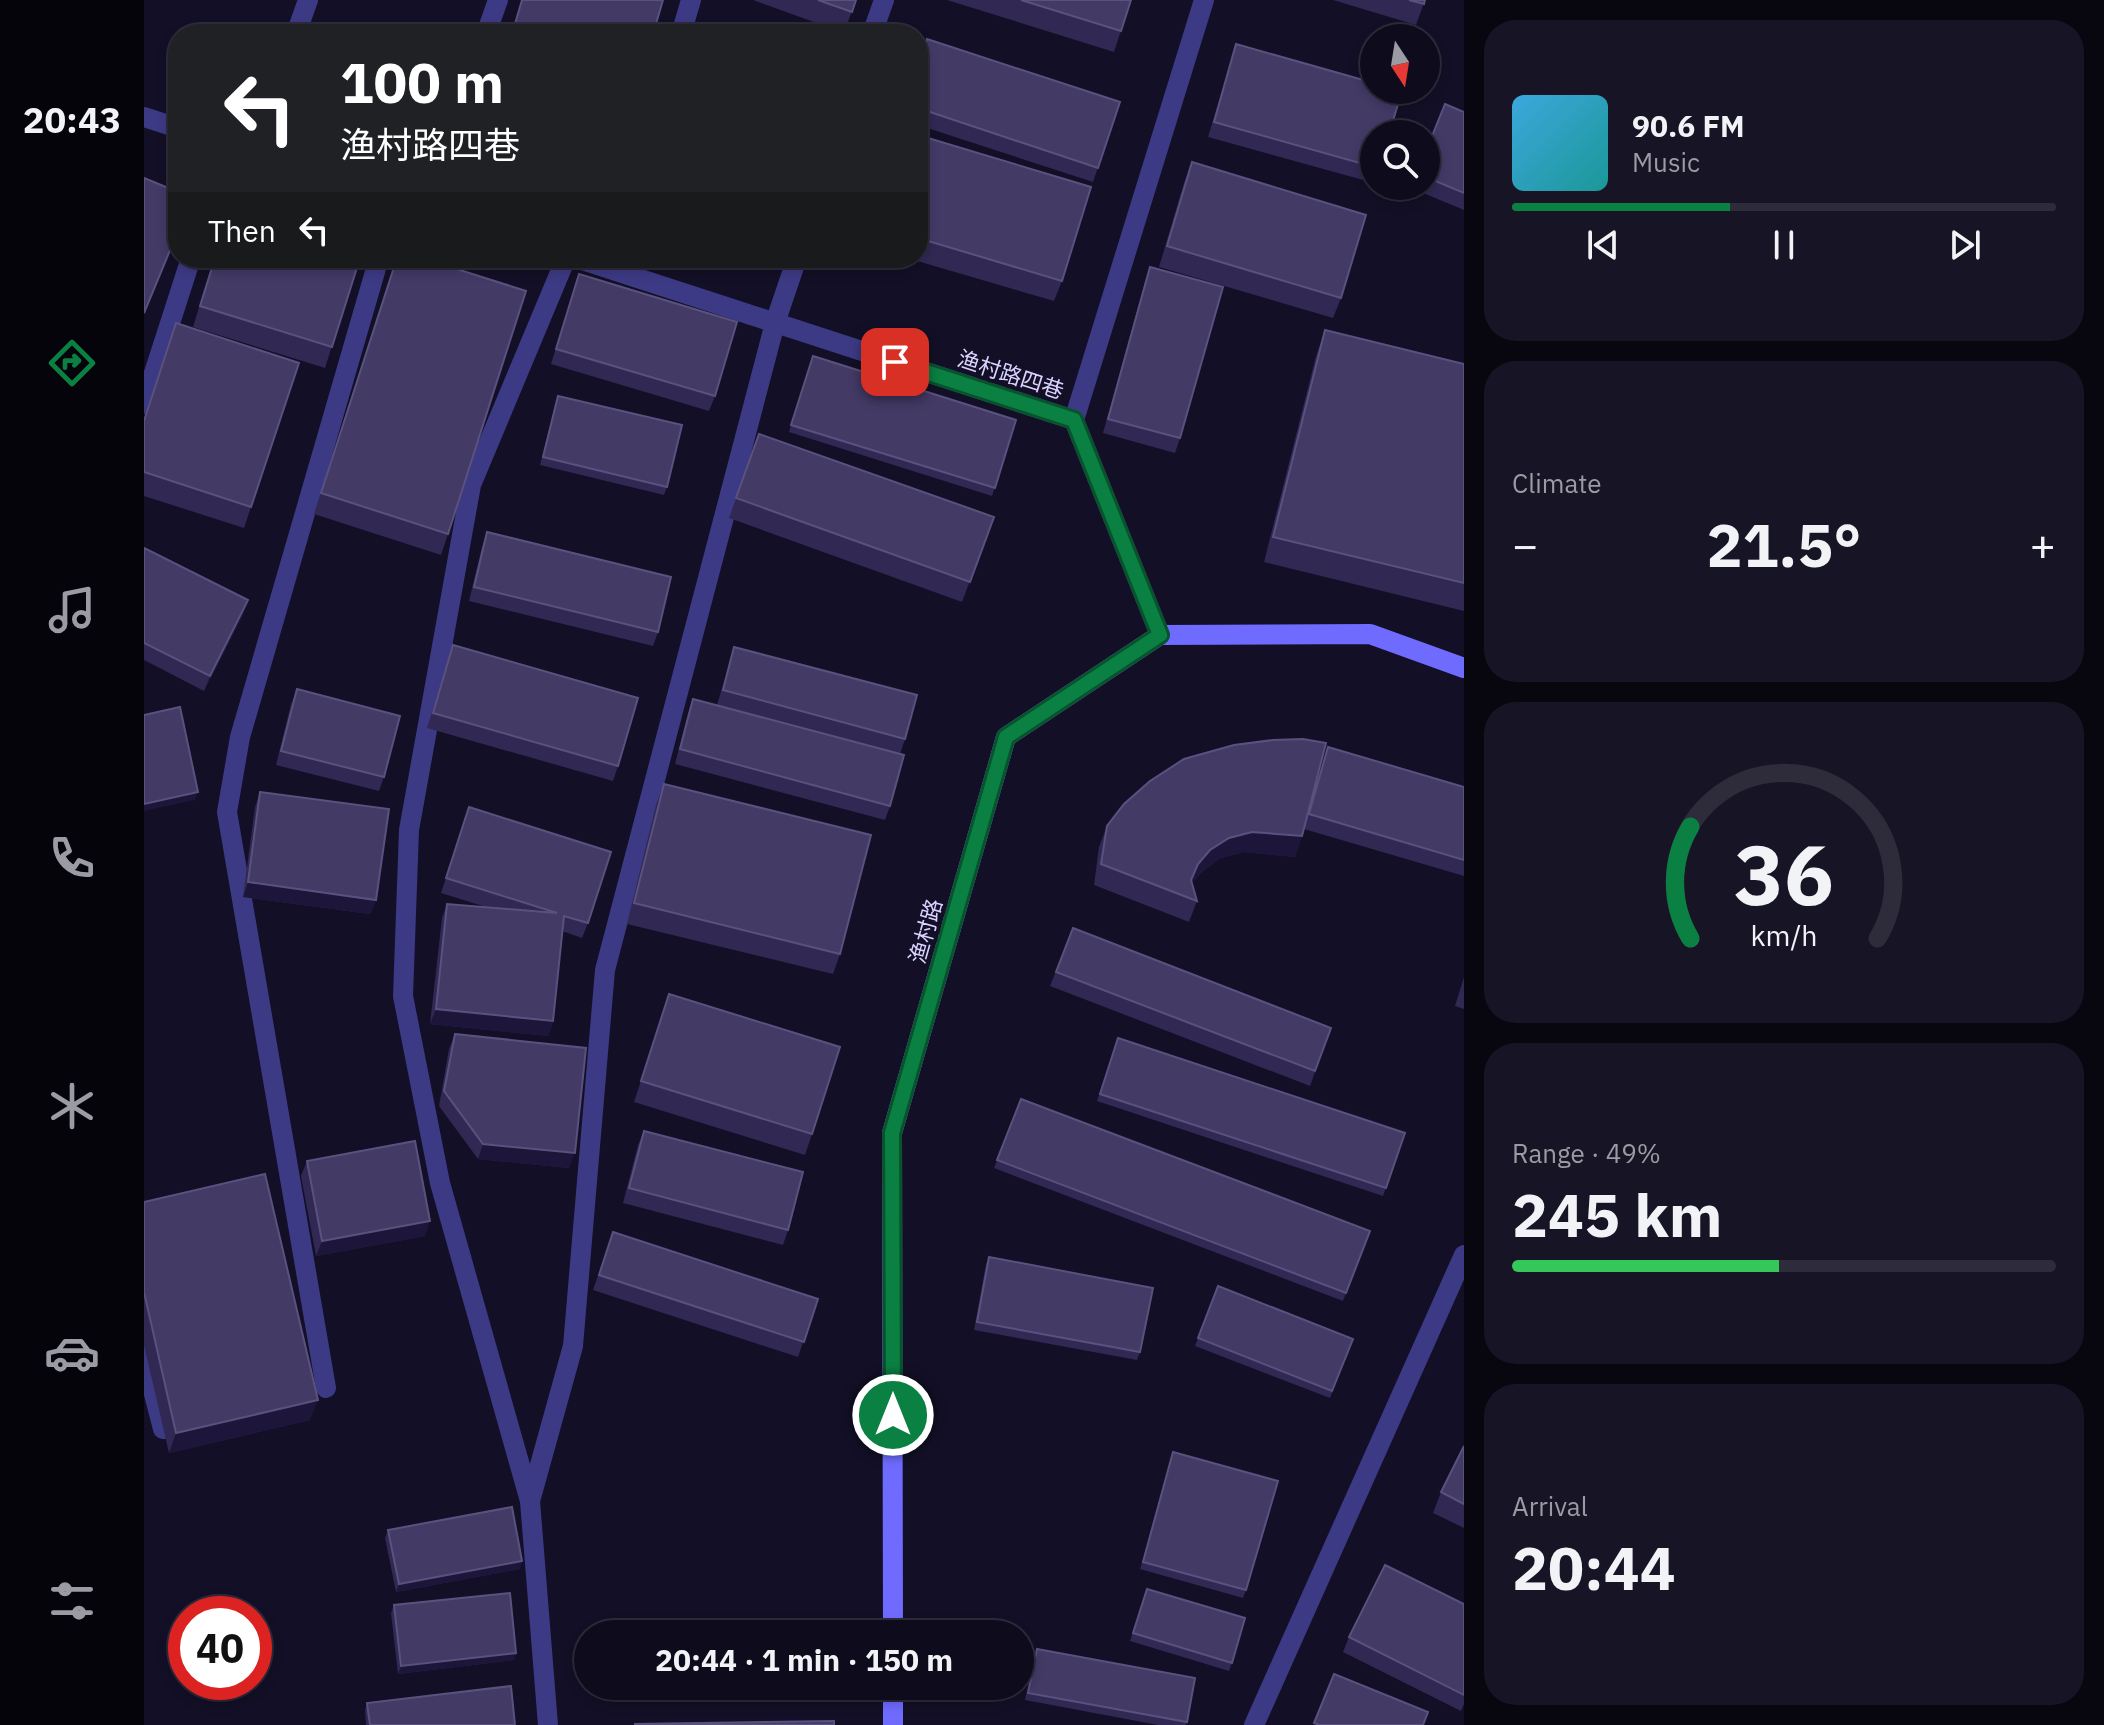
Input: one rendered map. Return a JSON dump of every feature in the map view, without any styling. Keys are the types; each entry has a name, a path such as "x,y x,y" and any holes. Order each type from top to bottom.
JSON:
{"street":[{"path":"300,24 308,0"},
{"path":"490,24 498,0"},
{"path":"684,24 691,0"},
{"path":"876,24 884,0"},
{"path":"1074,420 1204,0"},
{"path":"144,117 168,125"},
{"path":"144,404 188,268"},
{"path":"326,1388 227,812 240,737 376,268"},
{"path":"548,1725 530,1501 440,1183 403,996 403,981 409,830 471,485 562,268"},
{"name":"渔村路四巷","path":"623,268 775,323 1074,420 1160,635"},
{"path":"530,1501 573,1346 605,970 775,323 794,268"},
{"path":"1160,635 1370,634 1464,668"},
{"name":"渔村路","path":"893,1620 892,1133 1006,737 1160,635"},
{"path":"1254,1725 1464,1255"},
{"path":"144,1355 163,1429"},
{"path":"893,1700 893,1725"}],"building":[{"path":"522,0 663,0 656,24 515,24"},
{"path":"818,0 856,0 852,12"},
{"path":"1021,0 1131,0 1121,31"},
{"path":"928,39 1120,102 1098,168 928,111"},
{"path":"1236,44 1360,79 1360,104 1398,104 1393,120 1360,120 1360,163 1214,122"},
{"path":"1445,104 1464,112 1464,193 1440,183 1439,120"},
{"path":"928,138 1091,187 1062,281 928,241"},
{"path":"1192,162 1366,215 1341,298 1167,246"},
{"path":"144,178 168,188 168,255 144,313"},
{"path":"1150,267 1223,287 1180,438 1108,419"},
{"path":"212,268 357,268 332,347 200,306"},
{"path":"394,268 454,268 526,291 448,534 321,493"},
{"path":"579,274 737,322 715,396 556,349"},
{"path":"176,323 299,363 251,507 144,472 144,421"},
{"path":"1325,330 1464,364 1464,583 1273,537"},
{"path":"813,356 1016,420 995,488 791,425"},
{"path":"558,396 682,425 667,487 543,457"},
{"path":"759,434 994,517 970,582 736,498"},
{"path":"487,532 671,577 658,632 474,587"},
{"path":"144,548 248,600 210,676 144,643"},
{"path":"453,645 638,698 618,766 433,713"},
{"path":"734,647 917,695 905,739 723,690"},
{"path":"297,689 400,716 384,777 281,751"},
{"path":"693,699 904,755 890,806 680,749"},
{"path":"180,707 198,792 144,804 144,715"},
{"path":"1303,739 1326,743 1302,836 1252,832 1229,838 1210,850 1198,864 1191,880 1197,901 1101,864 1107,826 1124,804 1150,781 1184,759 1234,745"},
{"path":"1328,747 1464,787 1464,860 1309,814"},
{"path":"664,784 871,835 840,954 634,903"},
{"path":"260,792 389,809 376,900 248,882"},
{"path":"469,807 611,852 588,923 564,916 553,1021 436,1009 447,904 557,913 446,878"},
{"path":"1073,928 1331,1028 1315,1071 1056,972"},
{"path":"669,994 840,1047 812,1134 641,1081"},
{"path":"455,1034 586,1048 575,1153 483,1144 444,1091"},
{"path":"1118,1038 1405,1133 1386,1188 1100,1094"},
{"path":"1021,1099 1370,1231 1346,1293 997,1160"},
{"path":"644,1131 803,1172 788,1230 629,1188"},
{"path":"415,1141 430,1221 322,1241 307,1161"},
{"path":"265,1174 318,1400 176,1433 144,1292 144,1202"},
{"path":"613,1232 818,1299 804,1342 599,1275"},
{"path":"989,1257 1153,1288 1140,1352 977,1322"},
{"path":"1218,1286 1353,1339 1332,1391 1198,1338"},
{"path":"1464,1446 1464,1504 1441,1492"},
{"path":"1173,1452 1278,1481 1246,1590 1143,1562"},
{"path":"512,1507 522,1561 399,1584 388,1530"},
{"path":"1385,1565 1464,1604 1464,1695 1349,1637"},
{"path":"1147,1589 1245,1618 1232,1663 1133,1633"},
{"path":"510,1593 516,1653 401,1666 394,1605"},
{"path":"1037,1649 1195,1678 1187,1722 1034,1694"},
{"path":"1334,1674 1428,1712 1423,1725 1314,1723"},
{"path":"511,1686 515,1725 370,1725 367,1703"},
{"path":"834,1721 834,1725 634,1724"}],"route":[{"path":"893,1415 892,1133 1006,737 1160,635 1074,420 895,362"}]}
